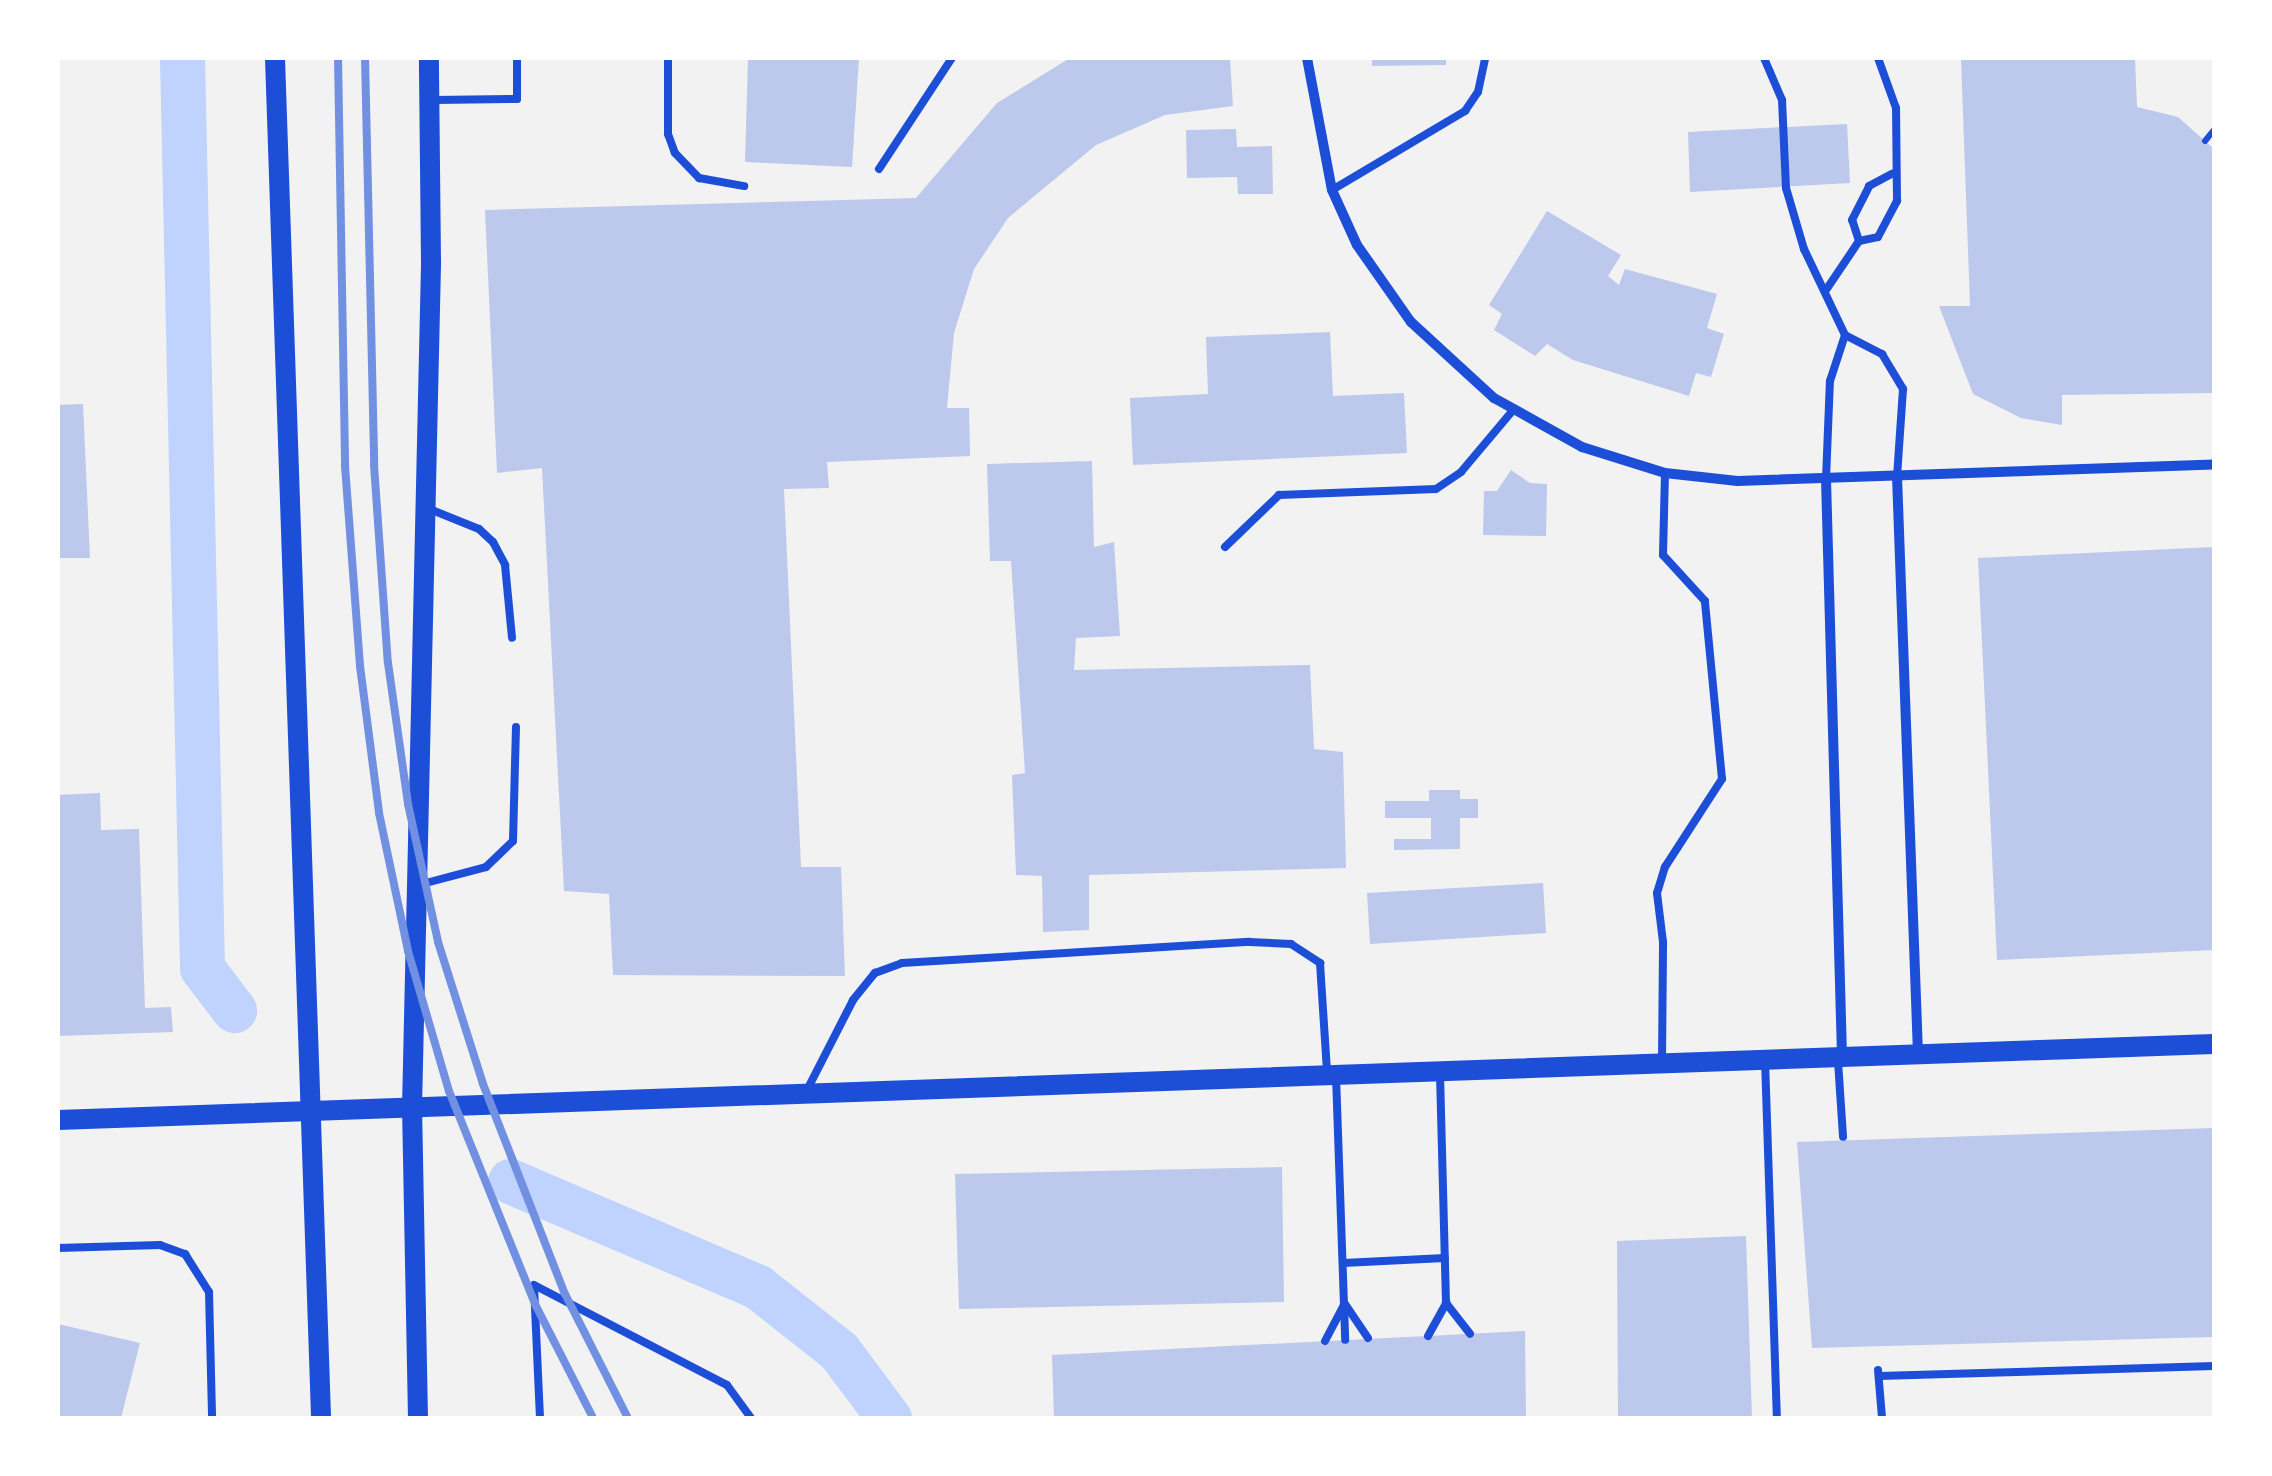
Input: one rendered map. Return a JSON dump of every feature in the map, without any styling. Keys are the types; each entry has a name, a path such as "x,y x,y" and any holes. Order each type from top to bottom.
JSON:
{"main road":[{"path":"275,58 321,1418"},
{"path":"418,1418 412,1108 426,508 429,58"},
{"path":"58,1120 2214,1044"}],"street":[{"path":"1306,58 1332,190 1357,245 1410,322 1514,410 1582,447 1665,473 1738,481 2214,464"},
{"path":"1898,476 1918,1054"},
{"path":"1826,479 1840,1056"}],"lane":[{"path":"429,100 518,98 517,58"},
{"path":"668,58 668,134 675,153 699,178 744,186"},
{"path":"880,168 952,58"},
{"path":"1332,190 1442,131 1465,111 1478,92 1486,58"},
{"path":"1764,58 1782,100 1790,209 1846,335 1882,354 1903,389 1898,476"},
{"path":"1826,290 1859,242 1878,237 1897,202 1892,174 1896,108 1878,58"},
{"path":"1859,242 1852,220 1869,186 1892,174"},
{"path":"1826,479 1830,382 1846,335"},
{"path":"1225,547 1279,495 1436,489 1461,472 1514,410"},
{"path":"1662,1063 1664,942 1656,892 1665,866 1722,779 1705,600 1664,555 1665,473"},
{"path":"426,508 480,529 494,542 506,565 512,638"},
{"path":"417,886 486,866 513,841 516,726"},
{"path":"804,1095 854,1000 875,973 902,962 1249,942 1292,944 1320,963 1332,1076 1345,1340"},
{"path":"1840,1056 1843,1137"},
{"path":"1765,1060 1777,1418"},
{"path":"1428,1336 1446,1303 1440,1072"},
{"path":"58,1248 160,1245 185,1254 209,1292 212,1418"},
{"path":"1344,1263 1445,1258"},
{"path":"540,1418 534,1285 727,1386 751,1418"},
{"path":"1446,1303 1470,1334"},
{"path":"1345,1304 1368,1338"},
{"path":"1325,1340 1345,1304"},
{"path":"1882,1418 1879,1373 2214,1366"}],"path":[{"path":"2205,140 2214,130"}],"building":[{"path":"748,58 859,58 852,167 745,162"},
{"path":"1070,58 1230,58 1233,106 1165,115 1096,145 1008,218 974,269 954,333 947,408 969,408 970,456 827,462 829,488 784,489 801,867 841,867 845,976 613,975 609,894 564,891 542,468 497,473 485,210 916,198 997,103"},
{"path":"1372,58 1446,58 1446,65 1372,66"},
{"path":"1961,58 2135,58 2137,107 2178,117 2214,149 2214,393 2062,395 2062,425 2021,418 1973,394 1939,306 1970,306"},
{"path":"1847,124 1850,183 1690,192 1688,132"},
{"path":"1236,129 1237,147 1272,146 1273,194 1238,194 1237,177 1187,178 1186,130"},
{"path":"1547,211 1621,255 1608,276 1619,285 1625,269 1717,294 1707,328 1724,334 1711,377 1696,373 1689,396 1573,360 1547,344 1535,356 1494,330 1502,314 1489,305"},
{"path":"1330,332 1333,396 1404,393 1407,453 1133,465 1130,398 1208,394 1206,337"},
{"path":"83,404 90,558 58,558 58,405"},
{"path":"1092,461 1094,547 1114,542 1120,636 1076,638 1074,670 1310,665 1314,749 1343,752 1346,868 1089,875 1089,930 1043,932 1042,876 1016,875 1012,775 1025,773 1011,561 990,561 987,464"},
{"path":"1511,470 1530,483 1547,484 1546,536 1483,535 1484,491 1497,491"},
{"path":"2214,547 2214,950 1997,960 1978,558"},
{"path":"1429,790 1460,790 1460,799 1478,799 1478,818 1460,818 1460,849 1394,850 1394,839 1431,839 1431,818 1385,818 1385,801 1429,801"},
{"path":"100,793 101,830 139,829 145,1008 171,1007 173,1032 58,1036 58,795"},
{"path":"1543,883 1546,933 1370,944 1367,893"},
{"path":"2214,1128 2214,1337 1812,1348 1797,1142"},
{"path":"1282,1167 1284,1302 959,1309 955,1174"},
{"path":"1746,1236 1752,1418 1618,1418 1617,1241"},
{"path":"58,1324 140,1343 121,1418 58,1418"},
{"path":"1525,1331 1526,1418 1054,1418 1052,1355"}],"waterway":[{"path":"182,58 202,968 234,1010"},
{"path":"510,1181 758,1287 839,1351 889,1418"}],"railway":[{"path":"338,58 345,466 360,666 379,813 408,951 449,1091 536,1306 593,1418"},
{"path":"365,58 374,465 388,663 408,804 438,942 483,1084 565,1294 628,1418"}]}
